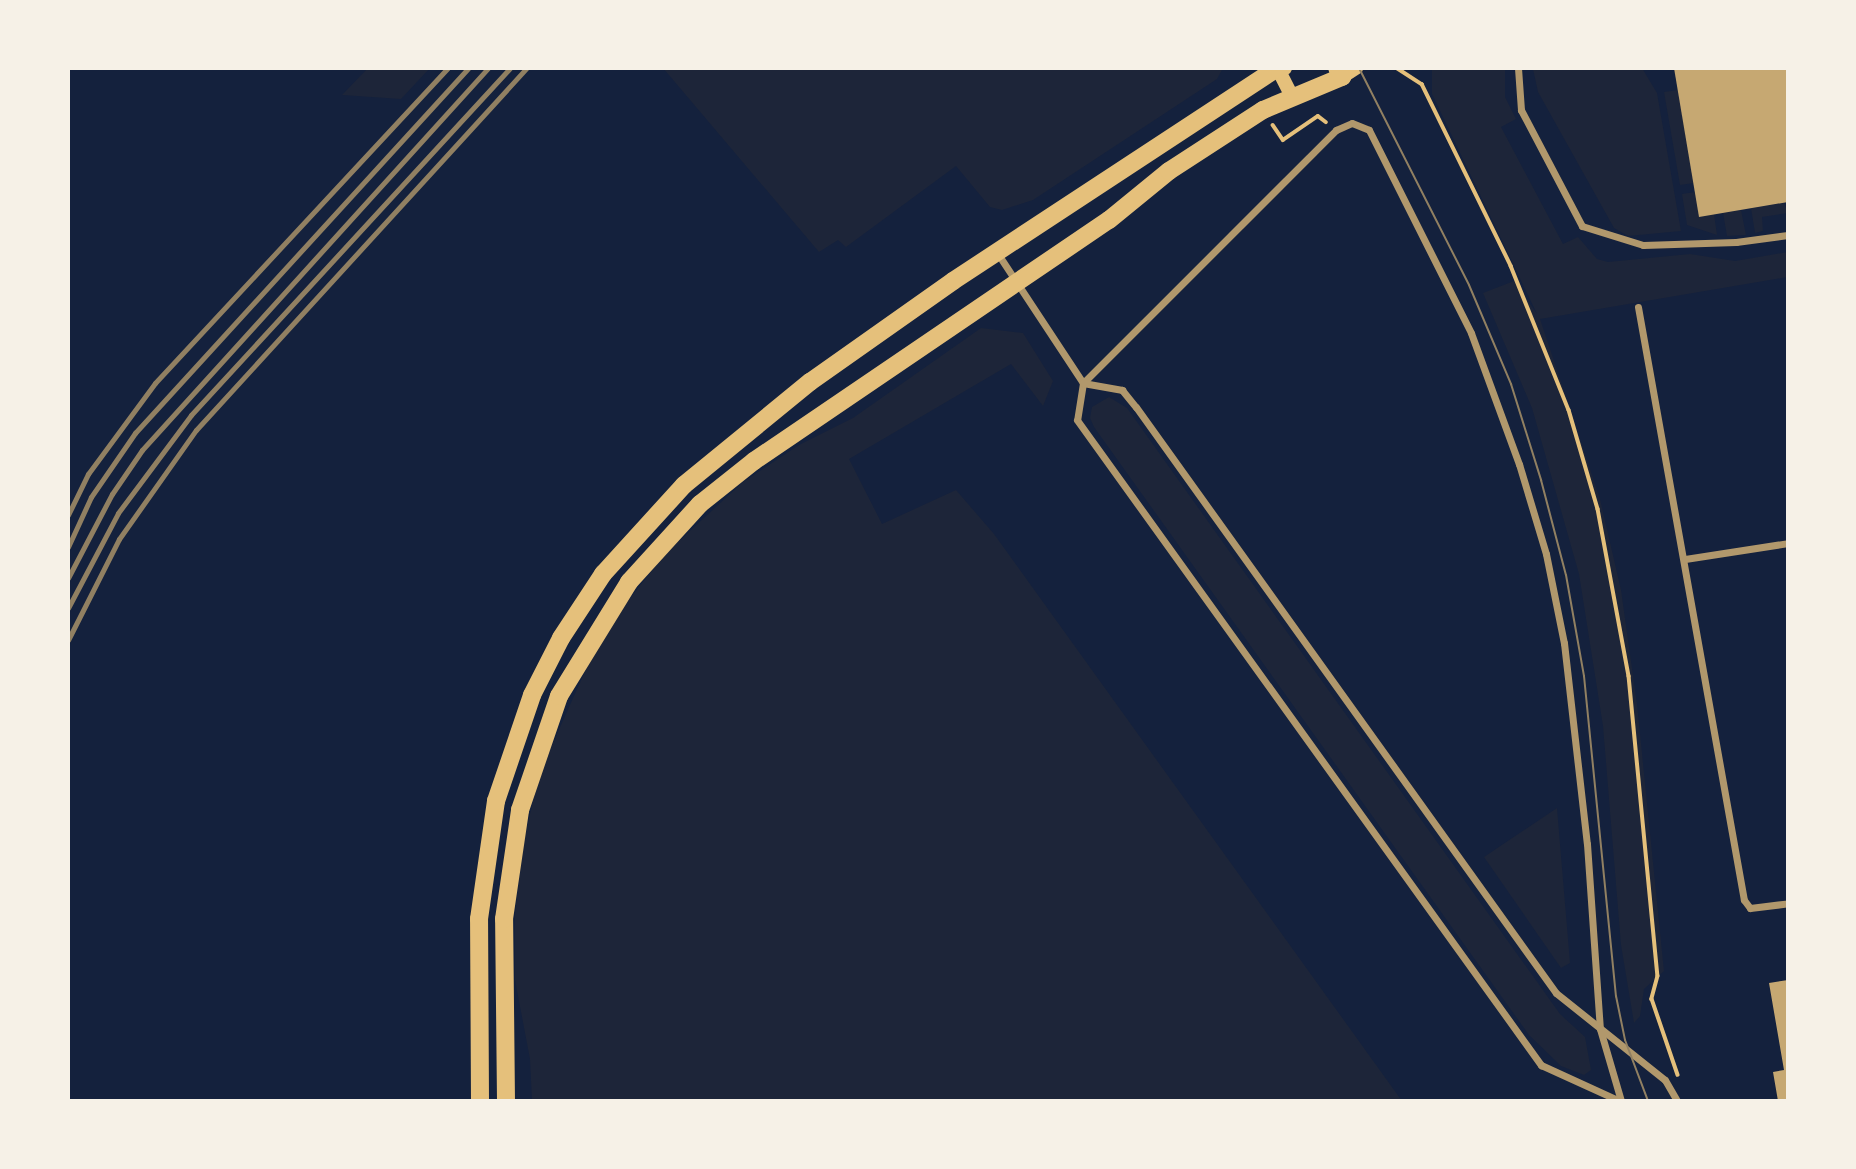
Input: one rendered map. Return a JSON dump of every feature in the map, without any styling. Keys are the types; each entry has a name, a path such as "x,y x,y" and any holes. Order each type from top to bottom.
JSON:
{"main road":[{"path":"480,1101 479,919 489,831 520,724 561,638 627,543 684,485 859,345 1280,69 1292,96"},
{"path":"506,1101 504,919 514,839 546,727 593,635 651,556 717,489 1014,282 1110,220 1168,172 1292,96 1345,71"}],"street":[{"path":"1518,68 1521,110 1582,226 1643,245 1736,242 1788,235"},
{"path":"1352,123 1369,130 1471,333 1519,464 1546,554 1564,643 1587,844 1600,1029 1621,1101 1541,1065 1077,420 1083,383 1336,130 1352,123"},
{"path":"998,253 1014,282 1083,383 1122,390 1136,407 1556,993 1665,1080 1676,1101"},
{"path":"1638,307 1744,900 1750,908 1788,903"},
{"path":"1685,559 1788,543"}],"path":[{"path":"1397,68 1422,83 1511,266 1570,411 1598,509 1629,676 1658,976 1652,999 1671,1060"},
{"path":"1280,135 1283,140 1318,116"}],"shaded area":[{"path":"368,68 430,68 401,99 342,95"},
{"path":"663,68 1223,68 1217,79 1033,200 1002,210 990,207 956,166 846,247 838,240 819,252"},
{"path":"1432,68 1505,68 1505,97 1516,119 1501,127 1563,244 1578,237 1597,259 1608,262 1690,254 1735,261 1788,252 1788,277 1540,319 1600,499 1621,590 1637,704 1664,971 1644,989 1640,1016 1634,1023 1621,945 1603,726 1579,574 1532,408 1483,293 1514,281 1537,314 1432,94"},
{"path":"1642,68 1657,93 1681,231 1628,236 1614,228 1538,92 1533,69"},
{"path":"1678,90 1694,183 1680,185 1664,92"},
{"path":"1695,192 1714,214 1717,235 1687,225 1682,194"},
{"path":"1784,203 1788,213 1762,217 1763,231 1755,233 1751,208"},
{"path":"1741,210 1746,235 1727,236 1723,213"},
{"path":"981,328 1023,333 1053,381 1043,406 1011,364 849,459 882,524 956,490 994,534 1402,1101 532,1101 530,1059 515,980 515,912 525,835 540,772 587,667 627,602 666,553 743,482 799,445 853,418"},
{"path":"1109,397 1127,408 1560,1014 1585,1037 1591,1070 1584,1075 1561,1066 1529,1035 1094,427 1090,418 1092,407"},
{"path":"1557,808 1570,963 1561,968 1484,857"}],"building":[{"path":"1674,68 1788,68 1788,202 1699,217"},
{"path":"1788,980 1788,1099 1778,1101 1773,1072 1784,1070 1769,983"}],"tram line":[{"path":"1359,68 1469,285 1511,384 1541,480 1566,575 1584,676 1616,996 1625,1040 1648,1101"}],"railway":[{"path":"68,515 88,474 155,383 448,68"},
{"path":"68,547 91,497 135,433 468,68"},
{"path":"68,578 112,494 142,450 488,68"},
{"path":"68,608 118,513 191,415 510,68"},
{"path":"68,640 119,539 196,430 527,68"}]}
